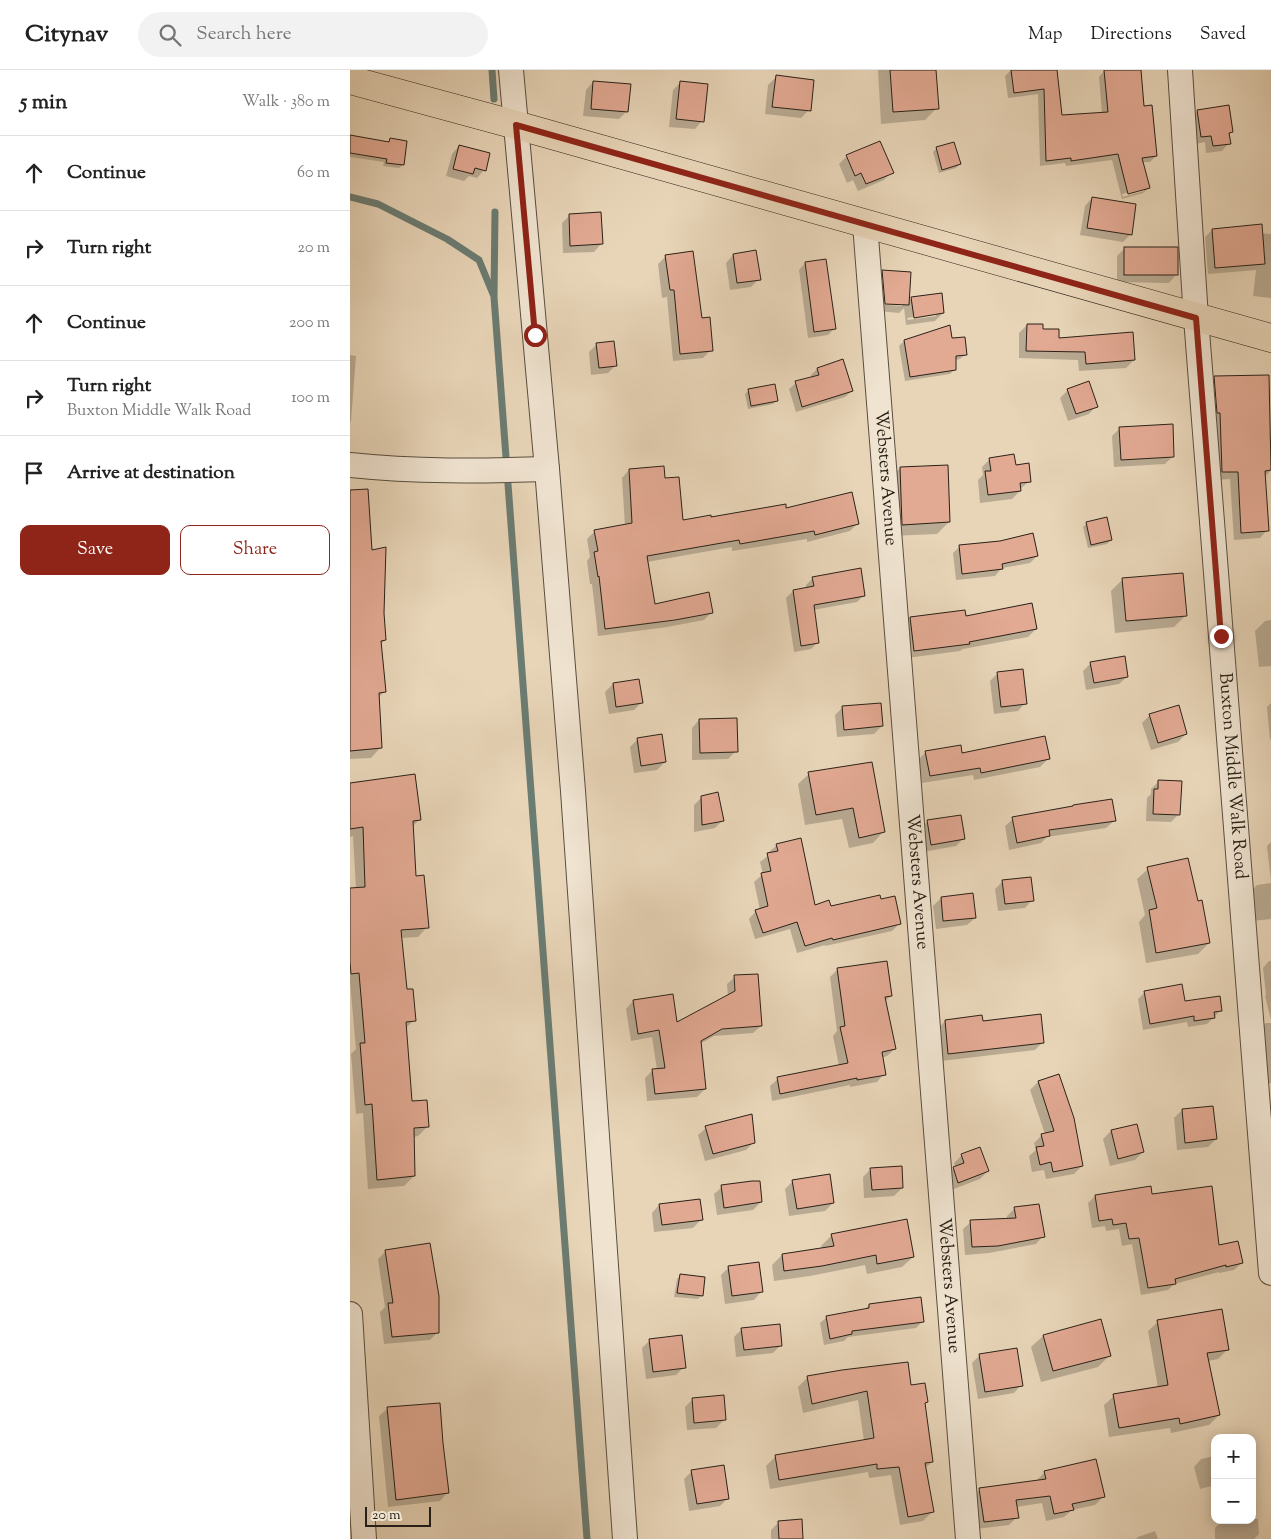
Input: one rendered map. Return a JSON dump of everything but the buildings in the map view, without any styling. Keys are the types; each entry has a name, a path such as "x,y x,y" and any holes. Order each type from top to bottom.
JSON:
{"main road":[{"path":"350,80 1271,338"}],"street":[{"path":"511,70 540,469 573,791 625,1539"},
{"name":"Buxton Middle Walk Road","path":"1180,70 1196,318 1271,1273"},
{"name":"Websters Avenue","path":"865,224 968,1539"},
{"path":"350,465 388,469 540,469"},
{"path":"350,1321 364,1539"}],"waterway":[{"path":"492,70 494,99"},
{"path":"350,197 378,204 447,239 479,260 493,294"},
{"path":"495,212 494,297 587,1539"}],"route":[{"path":"535,335 516,125 1196,318 1221,636"}]}
